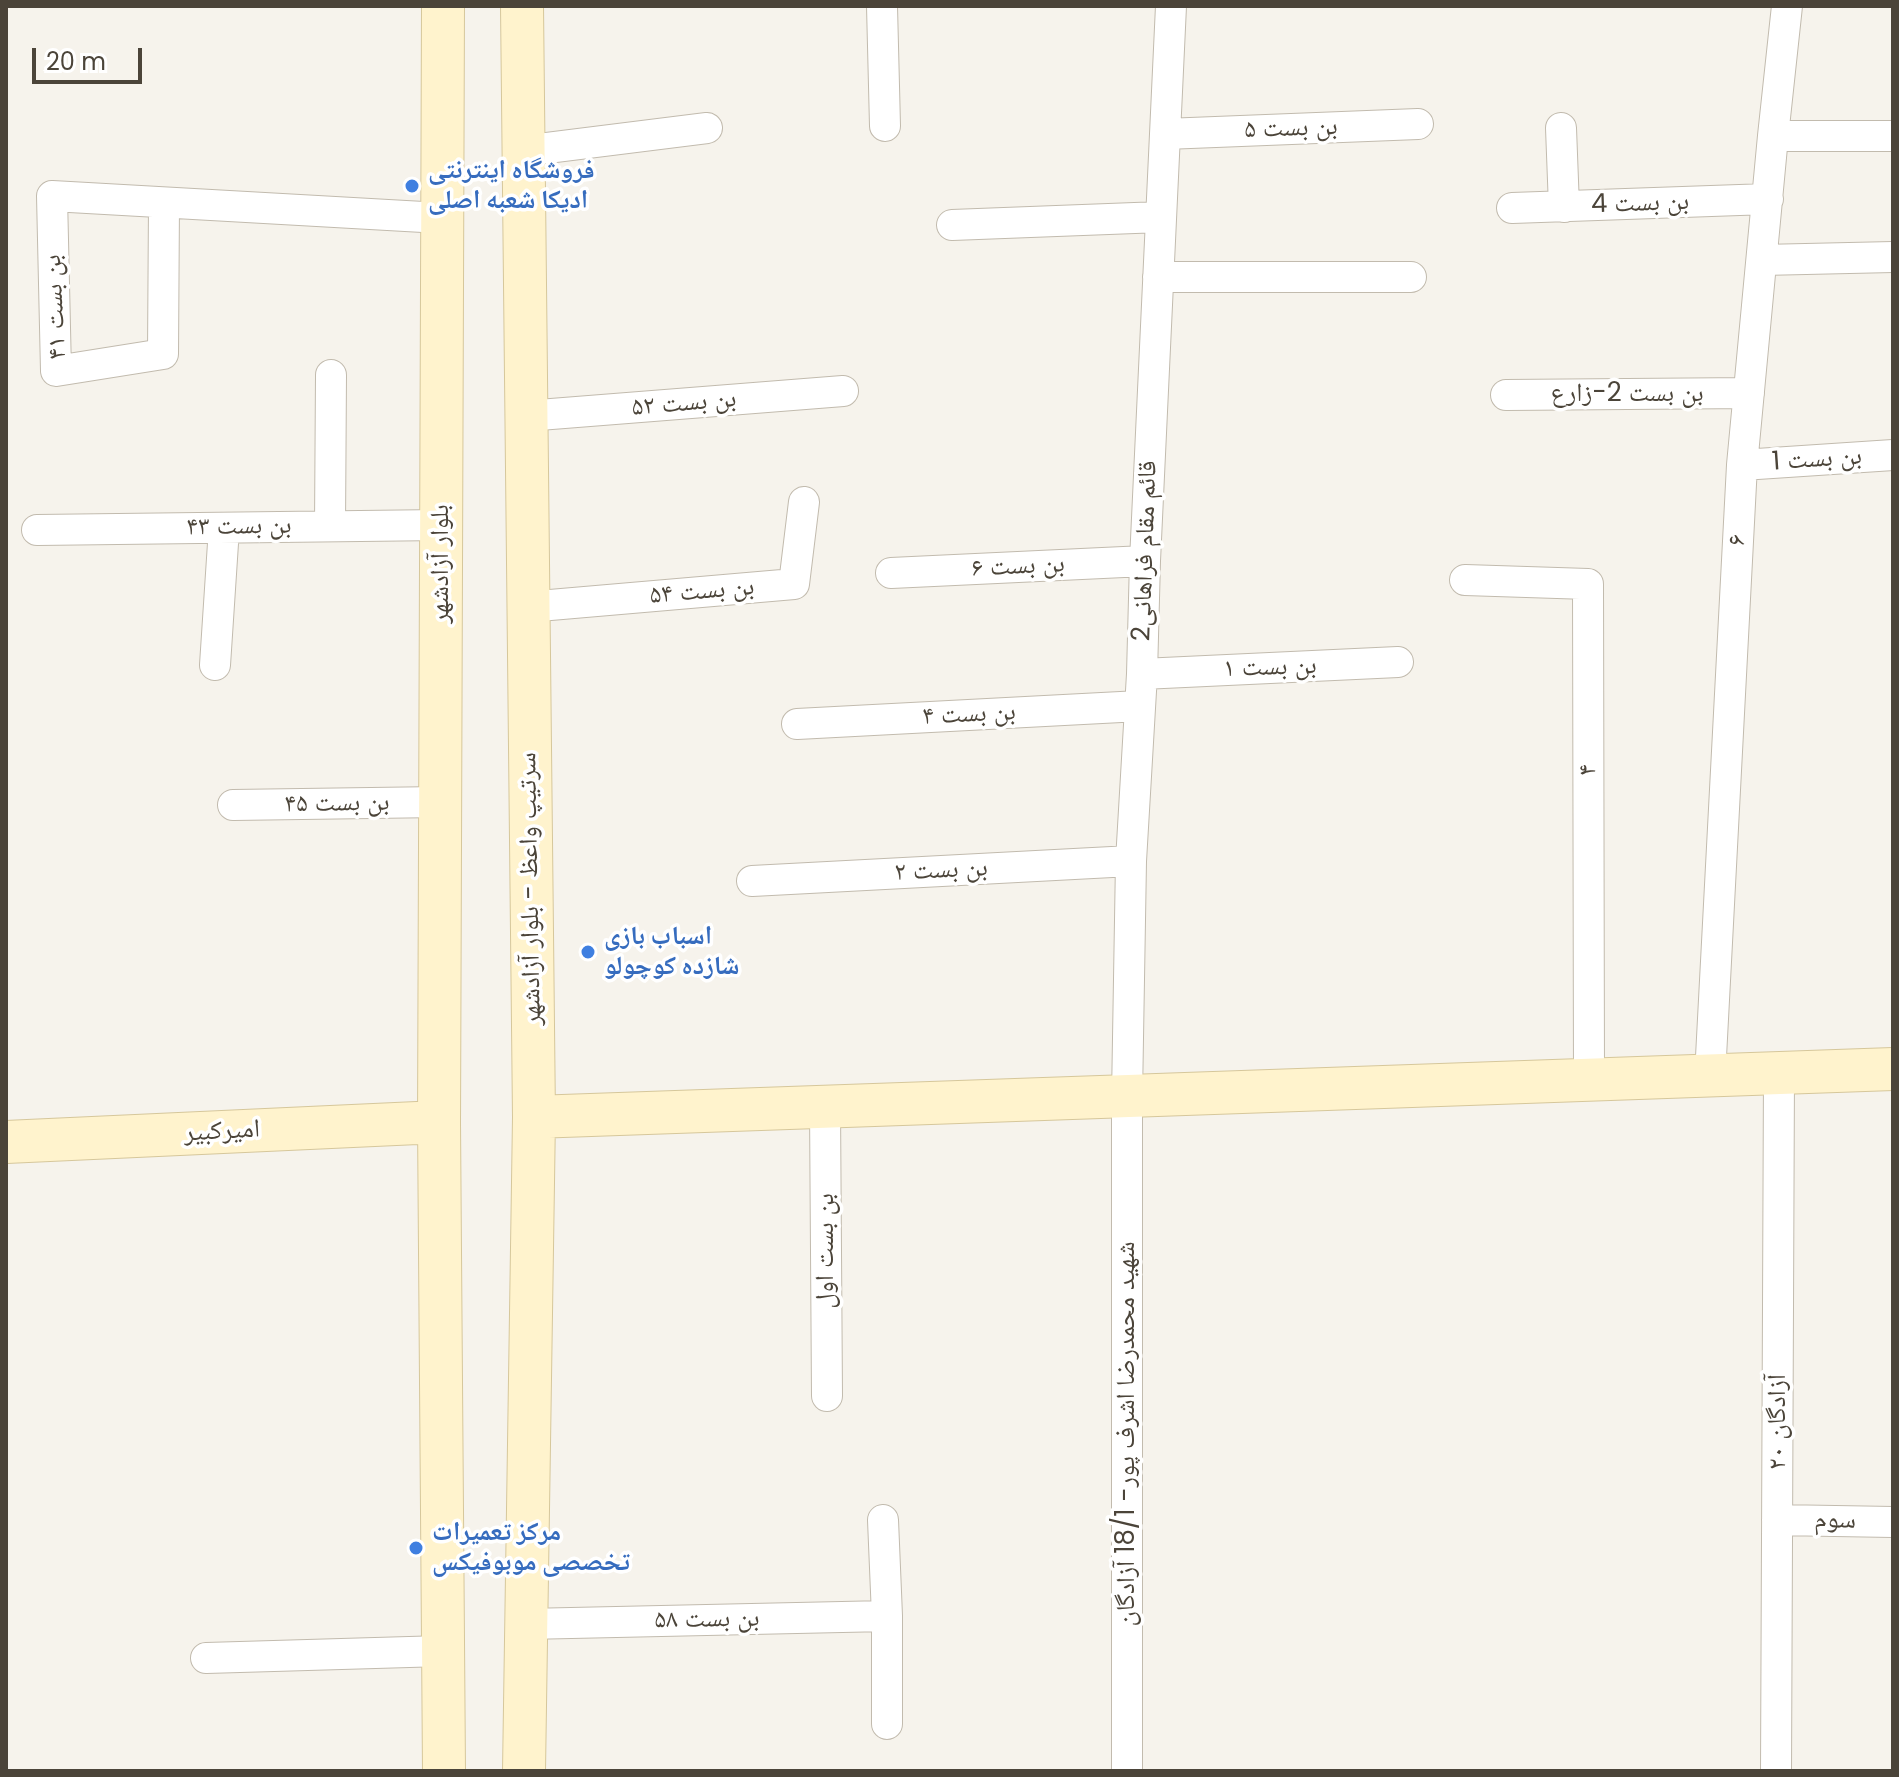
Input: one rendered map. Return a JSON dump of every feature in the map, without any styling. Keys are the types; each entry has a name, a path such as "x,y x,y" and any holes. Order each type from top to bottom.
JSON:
{"main road":[{"name":"بلوار آزادشهر","path":"439,1122 443,6"},
{"name":"سرتیپ واعظ - بلوار آزادشهر","path":"522,6 534,1117 524,1771"},
{"path":"534,1117 1893,1069"},
{"path":"439,1122 444,1771"},
{"name":"امیرکبیر","path":"6,1142 439,1122"}],"street":[{"path":"882,6 885,126"},
{"name":"2قائم مقام فراهانی","path":"1127,1097 1131,861 1171,6"},
{"name":"۶","path":"1710,1076 1742,465 1787,6"},
{"name":"بن بست ۵","path":"1165,134 1418,124"},
{"path":"523,151 707,128"},
{"path":"1561,128 1564,207"},
{"path":"1773,136 1893,136"},
{"name":"بن بست ۴۱","path":"164,203 163,354 56,371 52,196 441,218"},
{"name":"بن بست 4","path":"1512,208 1768,199"},
{"path":"952,225 1161,217"},
{"path":"1762,260 1893,257"},
{"path":"1158,277 1411,277"},
{"path":"330,526 331,375"},
{"name":"بن بست ۵۲","path":"526,416 843,391"},
{"name":"بن بست 2-زارع","path":"1506,395 1749,393"},
{"name":"بن بست 1","path":"1742,465 1893,455"},
{"name":"بن بست ۵۴","path":"527,607 794,584 804,502"},
{"name":"بن بست ۴۳","path":"37,530 441,525"},
{"path":"215,665 224,528"},
{"name":"بن بست ۶","path":"891,573 1145,561"},
{"name":"۴","path":"1465,580 1588,584 1589,1080"},
{"name":"بن بست ۱","path":"1142,674 1398,662"},
{"name":"بن بست ۴","path":"797,724 1140,706"},
{"name":"بن بست ۴۵","path":"233,805 440,802"},
{"name":"بن بست ۲","path":"752,881 1131,861"},
{"name":"۲۰ آزادگان","path":"1776,1771 1779,1073"},
{"name":"شهید محمدرضا اشرف پور- 18/1 آزادگان","path":"1127,1097 1127,1771"},
{"name":"بن بست اول","path":"825,1107 827,1396"},
{"path":"883,1520 887,1724"},
{"name":"سوم","path":"1777,1520 1893,1522"},
{"name":"بن بست ۵۸","path":"526,1624 887,1616"},
{"path":"206,1658 443,1651"}],"place":[{"name":"فروشگاه اینترنتی ادیکا شعبه اصلی","path":"412,186"},
{"name":"اسباب بازی شازده کوچولو","path":"588,952"},
{"name":"مرکز تعمیرات تخصصی موبوفیکس","path":"416,1548"}]}
